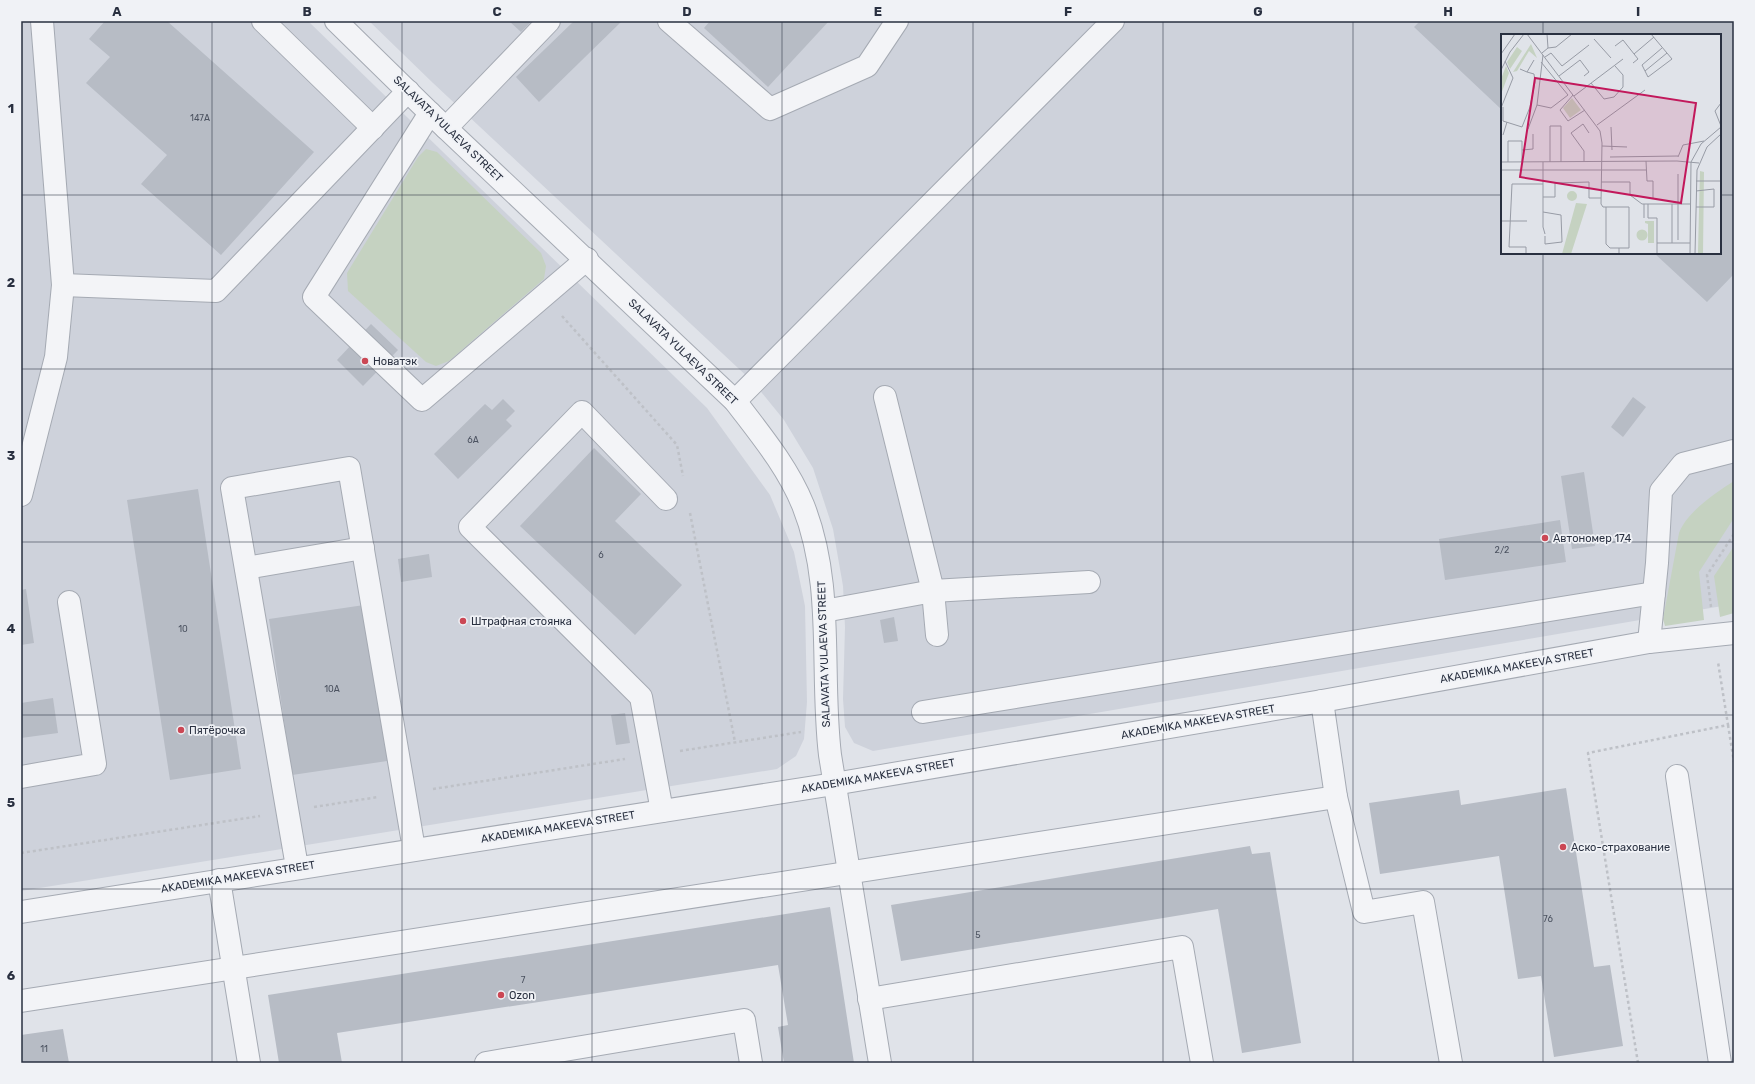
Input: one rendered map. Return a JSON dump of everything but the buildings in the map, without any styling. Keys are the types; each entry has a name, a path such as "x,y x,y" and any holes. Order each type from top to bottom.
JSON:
{"street":[{"path":"21,495 56,357 63,285 42,21"},
{"path":"263,21 373,128"},
{"name":"SALAVATA YULAEVA STREET","path":"336,21 430,113 587,259 735,401 776,453 803,504 815,541 823,583 827,728 834,784 880,1063"},
{"path":"446,128 549,21"},
{"path":"669,21 770,109 867,66 897,21"},
{"path":"735,401 1113,21"},
{"path":"63,285 216,291 408,91"},
{"path":"430,113 314,297 422,400 587,259"},
{"path":"885,397 933,592 937,635"},
{"path":"662,811 641,697 470,527 582,412 666,499"},
{"path":"1649,642 1661,491 1683,464 1734,451"},
{"path":"297,867 232,488 349,468 414,849"},
{"path":"246,568 363,548"},
{"path":"824,611 933,592 1089,582"},
{"path":"923,712 1654,593"},
{"path":"21,777 95,764 69,602"},
{"name":"AKADEMIKA MAKEEVA STREET","path":"21,912 297,867 834,784 1322,701 1649,642 1724,634"},
{"path":"1322,701 1336,797 1364,912 1423,902 1451,1063"},
{"path":"1677,776 1720,1063"},
{"path":"21,1001 848,871 1336,797"},
{"path":"219,880 249,1063"},
{"path":"869,999 1182,947 1202,1063"},
{"path":"486,1063 744,1020 751,1063"}],"path":[{"path":"1734,534 1707,574 1724,634 1728,726 1734,762"},
{"path":"1638,1063 1588,753 1728,726"}],"shaded area":[{"path":"21,21 308,21 707,408 770,495 794,552 805,606 807,702 804,739 796,756 777,769 21,891"},
{"path":"369,21 1734,21 1734,604 873,751 854,743 845,727 843,699 845,627 843,586 833,529 813,468 784,420 753,382 433,83"}],"green space":[{"path":"426,149 437,152 541,253 546,266 544,279 449,361 436,366 426,362 348,291 347,273 418,157"},
{"path":"1734,481 1734,518 1699,572 1704,620 1665,626 1663,619 1679,533 1683,525 1695,510 1710,497"},
{"path":"1734,546 1734,613 1720,617 1714,576"}],"place":[{"name":"Новатэк","path":"365,361"},
{"name":"Автономер 174","path":"1545,538"},
{"name":"Штрафная стоянка","path":"463,621"},
{"name":"Пятёрочка","path":"181,730"},
{"name":"Аско-страхование","path":"1563,847"},
{"name":"Ozon","path":"501,995"}]}
